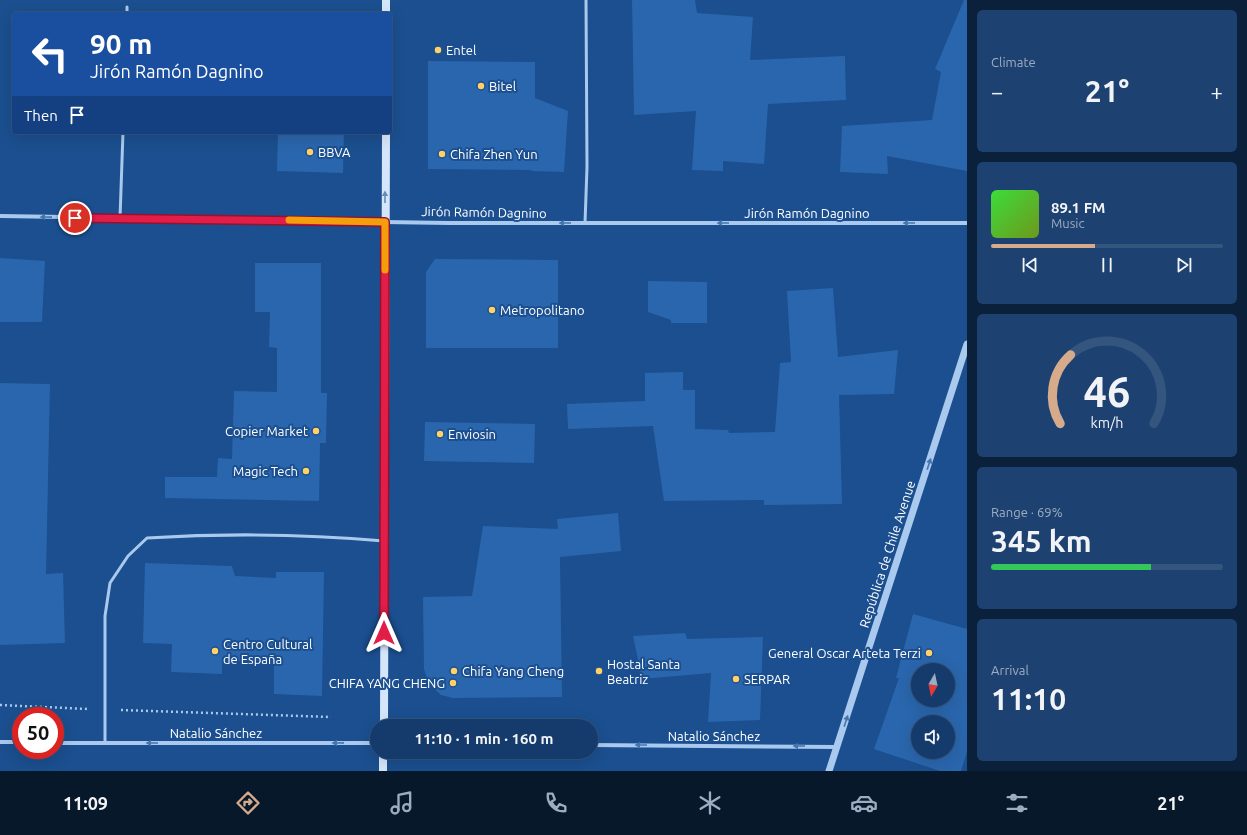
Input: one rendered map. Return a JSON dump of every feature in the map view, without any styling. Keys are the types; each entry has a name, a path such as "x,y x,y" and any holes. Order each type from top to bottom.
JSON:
{"main road":[{"path":"386,0 386,12"},
{"path":"384,719 386,134"},
{"path":"383,759 383,771"}],"street":[{"name":"Jirón Ramón Dagnino","path":"0,216 385,222 967,223"},
{"name":"República de Chile Avenue","path":"829,771 967,344"},
{"path":"0,742 12,742"},
{"name":"Natalio Sánchez","path":"64,743 370,743"},
{"name":"Natalio Sánchez","path":"598,745 838,747"}],"lane":[{"path":"586,0 586,223"},
{"path":"127,7 127,12"},
{"path":"120,218 123,134"},
{"path":"105,743 105,616 110,583 128,556 147,538 248,535 330,536 384,541"}],"path":[{"path":"0,705 331,717"}],"building":[{"path":"632,0 695,0 697,13 753,17 750,60 845,56 846,100 768,104 764,164 723,161 723,171 692,170 696,111 634,115"},
{"path":"964,0 967,0 967,171 887,156 888,174 840,172 842,126 932,120 941,72 935,69"},
{"path":"428,61 535,62 535,98 568,111 564,172 531,171 532,170 428,169"},
{"name":"BBVA","path":"278,134 344,134 343,173 277,171"},
{"path":"0,258 45,261 42,322 0,322"},
{"name":"Metropolitano","path":"435,259 558,260 558,348 426,348 426,272"},
{"path":"255,263 321,263 321,393 327,393 326,443 320,443 319,501 165,498 165,477 217,477 218,458 232,459 234,391 277,392 277,348 269,347 270,312 255,312"},
{"path":"648,281 707,282 707,323 671,323 671,320 648,312"},
{"path":"833,288 838,357 898,350 894,394 839,395 842,504 764,505 764,500 664,501 653,426 568,429 567,404 645,401 645,373 683,372 683,390 695,390 695,429 728,430 729,433 775,432 780,363 791,362 787,291"},
{"path":"0,383 50,384 46,574 63,573 65,643 0,645"},
{"path":"425,422 535,424 534,463 424,461"},
{"path":"618,513 621,551 560,557 562,697 453,698 441,695 429,684 424,669 423,597 472,596 483,526 558,529 557,519"},
{"path":"145,563 232,566 235,576 276,578 276,572 324,572 322,696 274,694 274,662 222,661 222,674 171,672 172,644 143,643"},
{"path":"913,614 967,629 967,752 961,771 940,771 874,749 899,678 896,678"},
{"path":"685,633 687,639 763,637 760,720 708,722 711,673 642,679 633,636"}],"slow traffic":[{"path":"289,220 385,222 385,270"}],"place":[{"name":"Entel","path":"438,50"},
{"name":"Bitel","path":"481,86"},
{"name":"BBVA","path":"310,152"},
{"name":"Chifa Zhen Yun","path":"442,154"},
{"name":"Metropolitano","path":"492,310"},
{"name":"Copier Market","path":"316,431"},
{"name":"Enviosin","path":"440,434"},
{"name":"Magic Tech","path":"306,471"},
{"name":"Centro Cultural de España","path":"215,651"},
{"name":"General Oscar Arteta Terzi","path":"929,653"},
{"name":"Chifa Yang Cheng","path":"454,671"},
{"name":"Hostal Santa Beatriz","path":"599,671"},
{"name":"SERPAR","path":"736,679"},
{"name":"CHIFA YANG CHENG","path":"453,683"}],"route":[{"path":"75,218 385,222 384,633"}]}
